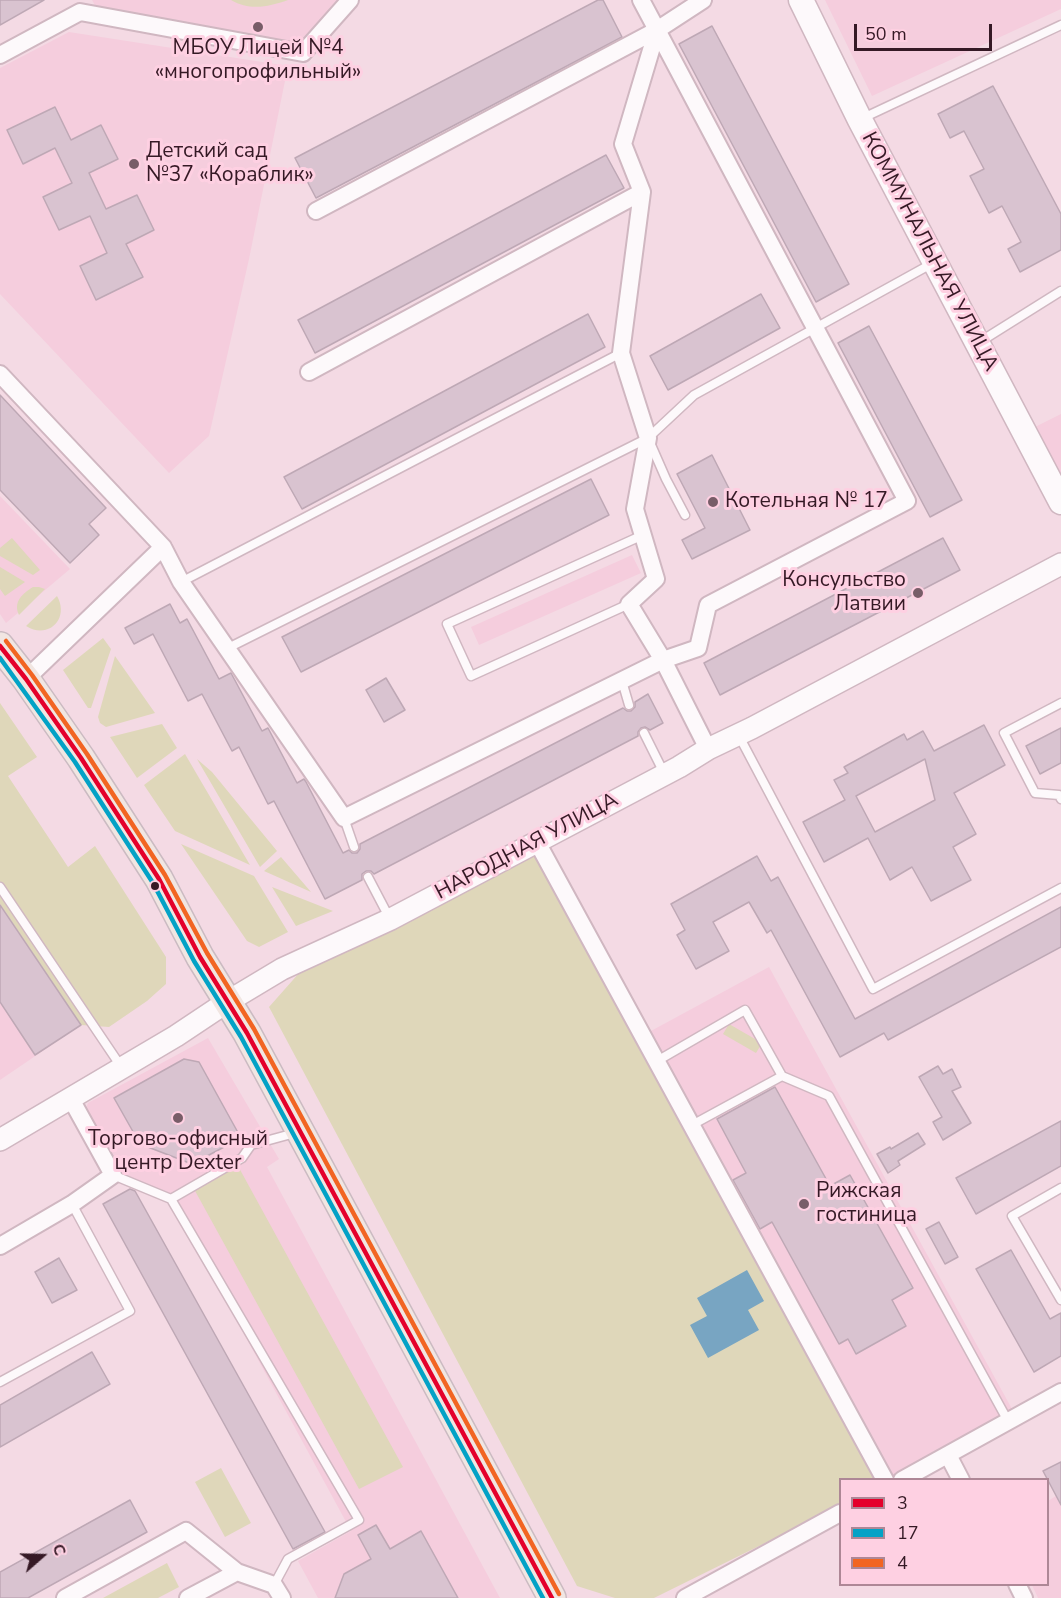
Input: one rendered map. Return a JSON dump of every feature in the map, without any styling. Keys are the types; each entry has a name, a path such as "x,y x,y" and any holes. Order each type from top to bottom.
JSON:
{"main road":[{"name":"КОММУНАЛЬНАЯ УЛИЦА","path":"801,0 860,120 1061,502"},
{"path":"0,646 81,758 159,879 200,957 247,1033 552,1598"}],"street":[{"path":"0,55 77,6 303,53 350,0"},
{"path":"0,375 163,547 181,582 344,818 663,660 698,648 708,605 907,501 641,0"},
{"path":"316,211 657,30 703,0"},
{"path":"657,30 623,144 642,192 621,353 648,438 635,509 657,579 629,604 663,660 708,749"},
{"path":"309,372 642,192"},
{"path":"26,679 163,547"},
{"name":"НАРОДНАЯ УЛИЦА","path":"0,1140 176,1036 282,969 391,919 664,775 708,749 739,735 1061,564"},
{"path":"537,842 884,1478"},
{"path":"0,1246 72,1204 113,1175 71,1099"},
{"path":"904,1478 1061,1392"},
{"path":"948,1455 960,1478"},
{"path":"685,1598 839,1514"},
{"path":"65,1598 186,1531 237,1572 278,1592"},
{"path":"188,1598 237,1572"}],"lane":[{"path":"860,120 1061,25"},
{"path":"228,648 648,438 694,395 934,262"},
{"path":"978,343 1061,291"},
{"path":"181,582 621,353"},
{"path":"648,438 685,516"},
{"path":"629,604 471,676 447,624 643,535"},
{"path":"622,681 629,705"},
{"path":"1061,703 1004,733 1035,793 1059,795 1061,799"},
{"path":"644,734 664,775"},
{"path":"739,735 873,990 1061,888"},
{"path":"344,818 354,847"},
{"path":"368,877 391,919"},
{"path":"0,887 122,1068"},
{"path":"657,1061 745,1010 782,1076 829,1096 1008,1421"},
{"path":"692,1125 782,1076"},
{"path":"171,1200 242,1158 251,1146 299,1131"},
{"path":"113,1175 171,1200 359,1520 288,1559 278,1592"},
{"path":"1061,1188 1012,1216 1061,1300"},
{"path":"0,1382 130,1311 72,1204"},
{"path":"952,1339 961,1334"}],"shaded area":[{"name":"МБОУ Лицей №4 «многопрофильный»","path":"92,0 341,0 301,45 97,9"},
{"path":"231,0 288,0 252,7"},
{"path":"825,0 1061,0 1061,9 872,96"},
{"name":"Детский сад №37 «Кораблик»","path":"69,32 288,66 249,259 209,436 169,473 0,294 0,68"},
{"path":"1061,414 1061,490 1029,430"},
{"path":"0,496 70,569 6,623 0,614"},
{"path":"12,538 40,570 33,575 0,556 0,548"},
{"path":"632,555 641,573 479,645 471,627"},
{"path":"0,567 25,582 5,596 0,589"},
{"path":"33,587 45,589 19,615 18,602 25,592"},
{"path":"57,596 61,612 55,625 42,630 34,630 26,626"},
{"path":"103,638 111,649 91,708 88,708 63,670"},
{"path":"115,656 155,713 106,727 100,723 98,717"},
{"path":"0,703 37,757 8,776 68,867 95,846 166,957 166,984 147,1001 109,1027 81,1025 0,904"},
{"path":"162,724 177,748 137,778 110,737"},
{"path":"185,754 250,865 175,831 144,785"},
{"path":"197,759 212,772 277,851 260,867"},
{"path":"181,844 254,876 288,932 259,947 247,941"},
{"path":"538,854 878,1478 839,1478 839,1506 654,1598 615,1598 577,1586 269,1007 300,972"},
{"path":"281,857 311,892 264,871"},
{"path":"272,887 333,911 296,926"},
{"path":"0,905 81,1025 0,1080"},
{"path":"769,967 1012,1409 891,1478 638,1038"},
{"path":"729,1024 762,1043 756,1053 723,1034"},
{"path":"208,1038 279,1159 267,1167 500,1598 318,1598 298,1561 351,1531 167,1192 115,1171 84,1113 88,1103"},
{"path":"238,1166 403,1467 359,1489 194,1189"},
{"path":"221,1468 251,1523 225,1537 195,1482"},
{"path":"1056,1496 1059,1502 1061,1501 1061,1598 1038,1598 1032,1586 1049,1586 1049,1500"},
{"path":"167,1563 179,1587 158,1598 103,1598"}],"water":[{"path":"747,1270 764,1301 748,1310 759,1330 708,1358 690,1325 707,1316 697,1298"}],"building":[{"path":"0,0 44,0 0,25"},
{"path":"598,0 603,0 622,37 316,198 295,158"},
{"path":"712,26 849,284 816,302 679,44"},
{"path":"993,86 1061,214 1061,250 1020,272 1008,249 1021,242 1002,206 989,213 970,176 984,169 964,131 950,138 938,114"},
{"path":"55,107 71,140 101,125 118,159 89,173 106,209 137,195 154,230 126,244 143,277 96,300 80,266 107,253 90,216 59,230 43,197 72,183 55,148 23,164 7,130"},
{"path":"606,155 624,188 315,353 298,320"},
{"path":"761,294 780,328 668,390 650,356"},
{"path":"588,314 605,347 302,509 284,477"},
{"path":"869,326 962,500 930,517 838,343"},
{"path":"0,395 106,508 89,524 99,535 70,563 0,490"},
{"name":"Котельная № 17","path":"712,455 750,530 692,559 682,540 705,528 677,474"},
{"path":"591,479 609,515 301,672 282,637"},
{"path":"943,538 960,570 720,695 704,663"},
{"path":"170,604 180,623 187,619 219,679 231,673 262,731 268,728 297,783 304,779 306,782 343,853 349,850 357,853 360,844 623,708 631,711 635,707 635,702 648,694 663,723 650,730 645,727 641,728 638,736 374,874 366,871 362,874 362,880 325,899 274,801 268,804 239,747 232,751 202,694 188,701 153,634 134,644 125,628"},
{"path":"386,678 405,710 384,722 366,690"},
{"path":"984,725 1005,765 954,793 976,834 953,847 971,880 931,901 912,867 890,880 868,838 824,862 803,822 845,800 834,780 848,773 844,767 904,734 907,740 923,731 934,751","holes":["925,759 935,800 875,832 856,796"]},
{"path":"1061,728 1061,763 1040,774 1026,746"},
{"path":"757,856 771,881 778,877 855,1019 1061,907 1061,947 888,1040 884,1033 840,1057 771,930 767,933 749,902 713,922 729,951 696,969 677,935 685,930 671,904"},
{"path":"0,905 81,1025 35,1055 0,1002"},
{"name":"Торгово-офисный центр Dexter","path":"184,1059 199,1062 241,1138 192,1164 140,1144 114,1098"},
{"path":"938,1066 943,1074 952,1069 961,1087 952,1091 971,1123 943,1140 933,1122 942,1117 919,1077"},
{"name":"Рижская гостиница","path":"775,1087 830,1186 850,1175 913,1288 892,1300 906,1326 856,1354 848,1339 839,1344 772,1222 760,1229 733,1180 746,1173 717,1119"},
{"path":"1061,1121 1061,1166 976,1214 956,1178"},
{"path":"918,1133 925,1144 898,1161 900,1165 888,1173 877,1154 890,1147 891,1149"},
{"path":"130,1189 135,1191 325,1532 293,1549 103,1204"},
{"path":"939,1222 958,1257 945,1264 926,1229"},
{"path":"1011,1250 1050,1319 1061,1313 1061,1356 1034,1372 976,1269"},
{"path":"59,1258 77,1290 52,1303 35,1272"},
{"path":"92,1352 110,1384 0,1447 0,1405"},
{"path":"1061,1462 1061,1505 1049,1478 1043,1471"},
{"path":"130,1500 147,1532 28,1598 0,1598 0,1572"},
{"path":"376,1525 390,1549 421,1531 458,1598 335,1598 344,1574 371,1559 358,1535"}],"transit line":[{"name":"4","path":"6,641 87,754 165,875 207,953 254,1029 559,1594"},
{"name":"3","path":"0,646 81,758 159,879 200,957 247,1033 552,1598"},
{"name":"17","path":"0,658 75,762 153,883 194,961 241,1037 543,1598"}],"place":[{"name":"МБОУ Лицей №4 «многопрофильный»","path":"258,27"},
{"name":"Детский сад №37 «Кораблик»","path":"134,164"},
{"name":"Котельная № 17","path":"713,502"},
{"name":"Консульство Латвии","path":"918,593"},
{"name":"Торгово-офисный центр Dexter","path":"178,1118"},
{"name":"Рижская гостиница","path":"804,1204"}]}
